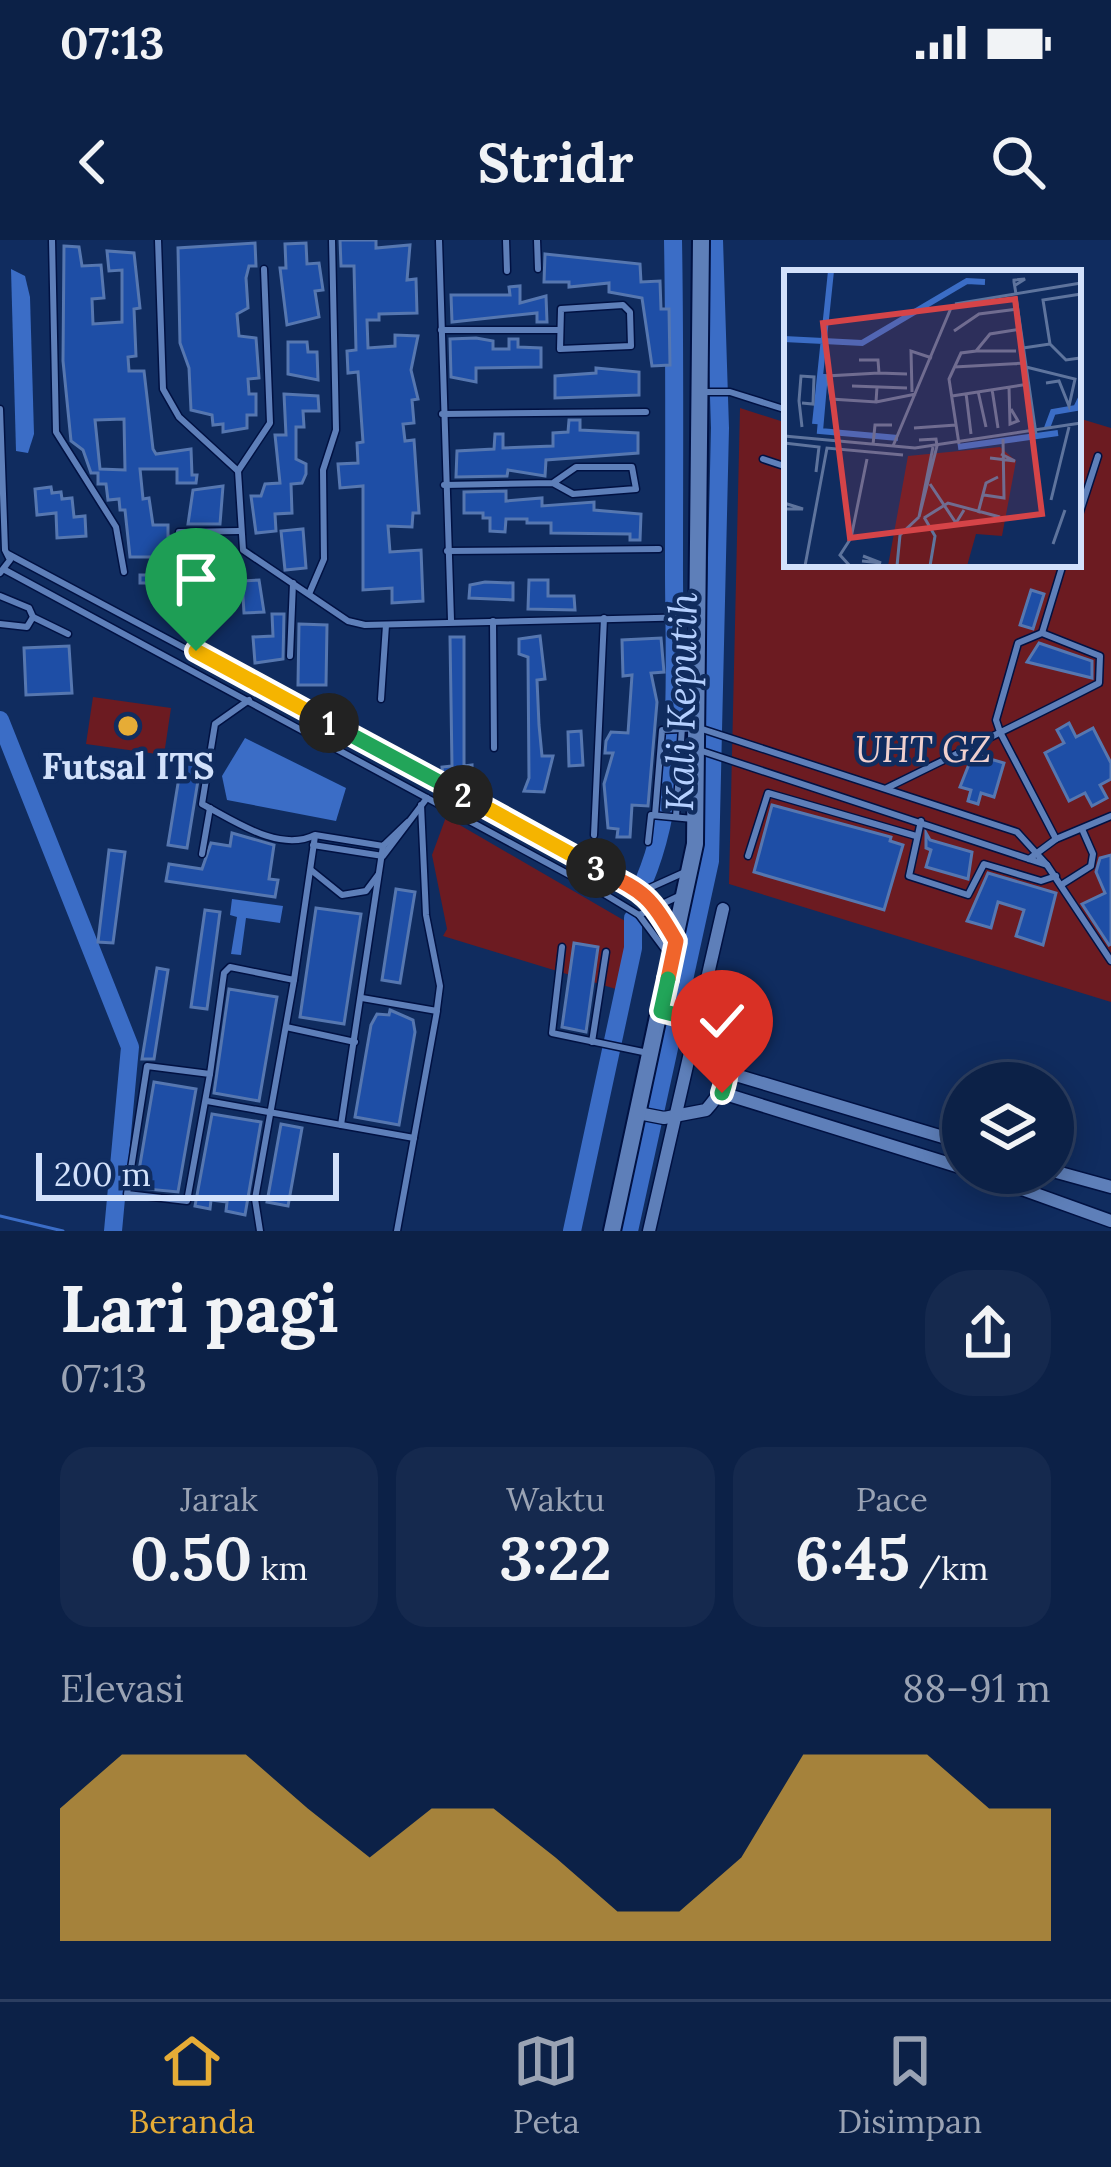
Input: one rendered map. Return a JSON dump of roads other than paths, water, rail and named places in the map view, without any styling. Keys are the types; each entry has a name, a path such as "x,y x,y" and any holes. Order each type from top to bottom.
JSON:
{"main road":[{"path":"612,1231 665,1012 697,820 700,750 685,728 707,392 701,240"}],"street":[{"path":"649,1231 693,1016 723,909"},
{"path":"642,1114 670,1118 706,1110 722,1093 729,1073 718,1035 693,1016 665,1012"},
{"path":"729,1073 942,1137"},
{"path":"722,1093 942,1161"},
{"path":"1074,1177 1111,1187"},
{"path":"1041,1194 1111,1221"},
{"path":"1068,1203 1070,1194"}],"lane":[{"path":"52,240 56,432 116,527 124,572"},
{"path":"158,240 165,396 179,417 238,471"},
{"path":"309,594 324,559 323,470 336,430 332,240"},
{"path":"439,240 452,621"},
{"path":"506,240 507,271"},
{"path":"537,240 538,269"},
{"path":"264,269 270,423 238,471 243,550 349,621 694,617"},
{"path":"625,306 632,344 565,352 558,330 563,308 625,306"},
{"path":"441,330 558,330"},
{"path":"707,392 726,392 784,410"},
{"path":"0,410 3,572 515,845 638,915 674,951"},
{"path":"442,414 646,412"},
{"path":"1081,509 1098,456"},
{"path":"763,459 784,466"},
{"path":"444,485 553,482 576,467 632,467 636,489 573,494 553,482"},
{"path":"179,532 239,531"},
{"path":"447,551 658,549"},
{"path":"4,550 644,890 657,908 674,951"},
{"path":"1042,633 1062,567"},
{"path":"290,656 293,583"},
{"path":"0,596 29,608 33,617 68,634"},
{"path":"0,624 27,627 33,617"},
{"path":"593,835 604,618"},
{"path":"493,622 494,748"},
{"path":"381,700 386,624"},
{"path":"887,788 1000,732 1101,680 1102,662 1094,652 1042,633 1018,644 996,708 1000,732 1057,839"},
{"path":"186,667 196,651"},
{"path":"249,700 215,724 201,800 262,836 382,856"},
{"path":"665,816 685,728"},
{"path":"665,816 662,730 685,728 726,736 887,788 1017,832 1039,851 1111,961"},
{"path":"741,764 748,744"},
{"path":"700,750 1046,865"},
{"path":"748,856 769,793 916,836"},
{"path":"382,856 424,800"},
{"path":"397,1231 440,986 426,916 424,800"},
{"path":"202,854 210,808"},
{"path":"648,842 651,815 697,820"},
{"path":"1029,859 1057,839 1111,815"},
{"path":"921,821 907,875 968,896 984,864 1041,881 1056,877"},
{"path":"340,1125 383,846 409,822"},
{"path":"515,845 524,828"},
{"path":"1061,885 1091,866 1093,854 1082,829"},
{"path":"260,1231 255,1199 294,980 310,870 309,842 315,835 383,846"},
{"path":"644,890 691,868"},
{"path":"310,870 332,892 356,896 380,872"},
{"path":"638,915 686,892"},
{"path":"562,947 550,1028 556,1038 652,1054"},
{"path":"592,1042 606,952"},
{"path":"210,1074 147,1066 126,1190 130,1197 187,1201 230,967 294,980"},
{"path":"362,998 436,1011"},
{"path":"286,1027 355,1042"},
{"path":"207,1101 414,1138"}],"water":[{"path":"11,269 25,276 30,297 34,434 28,453 16,451"},
{"path":"245,738 346,788 336,821 227,800 222,776"},
{"path":"232,899 283,906 280,923 246,918 241,955 231,954 237,917 230,915"}],"waterway":[{"name":"Kali Keputih","path":"644,881 665,808 674,729 673,240"},
{"name":"Kali Keputih","path":"629,1231 710,861 720,428 714,240"},
{"path":"0,720 130,1047 113,1231"},
{"name":"Kali Keputih","path":"572,1231 633,948 633,918"},
{"path":"0,1216 63,1231"}],"place":[{"name":"Futsal ITS","path":"128,726"}],"park label":[{"name":"UHT GZ","path":"923,749"}]}
